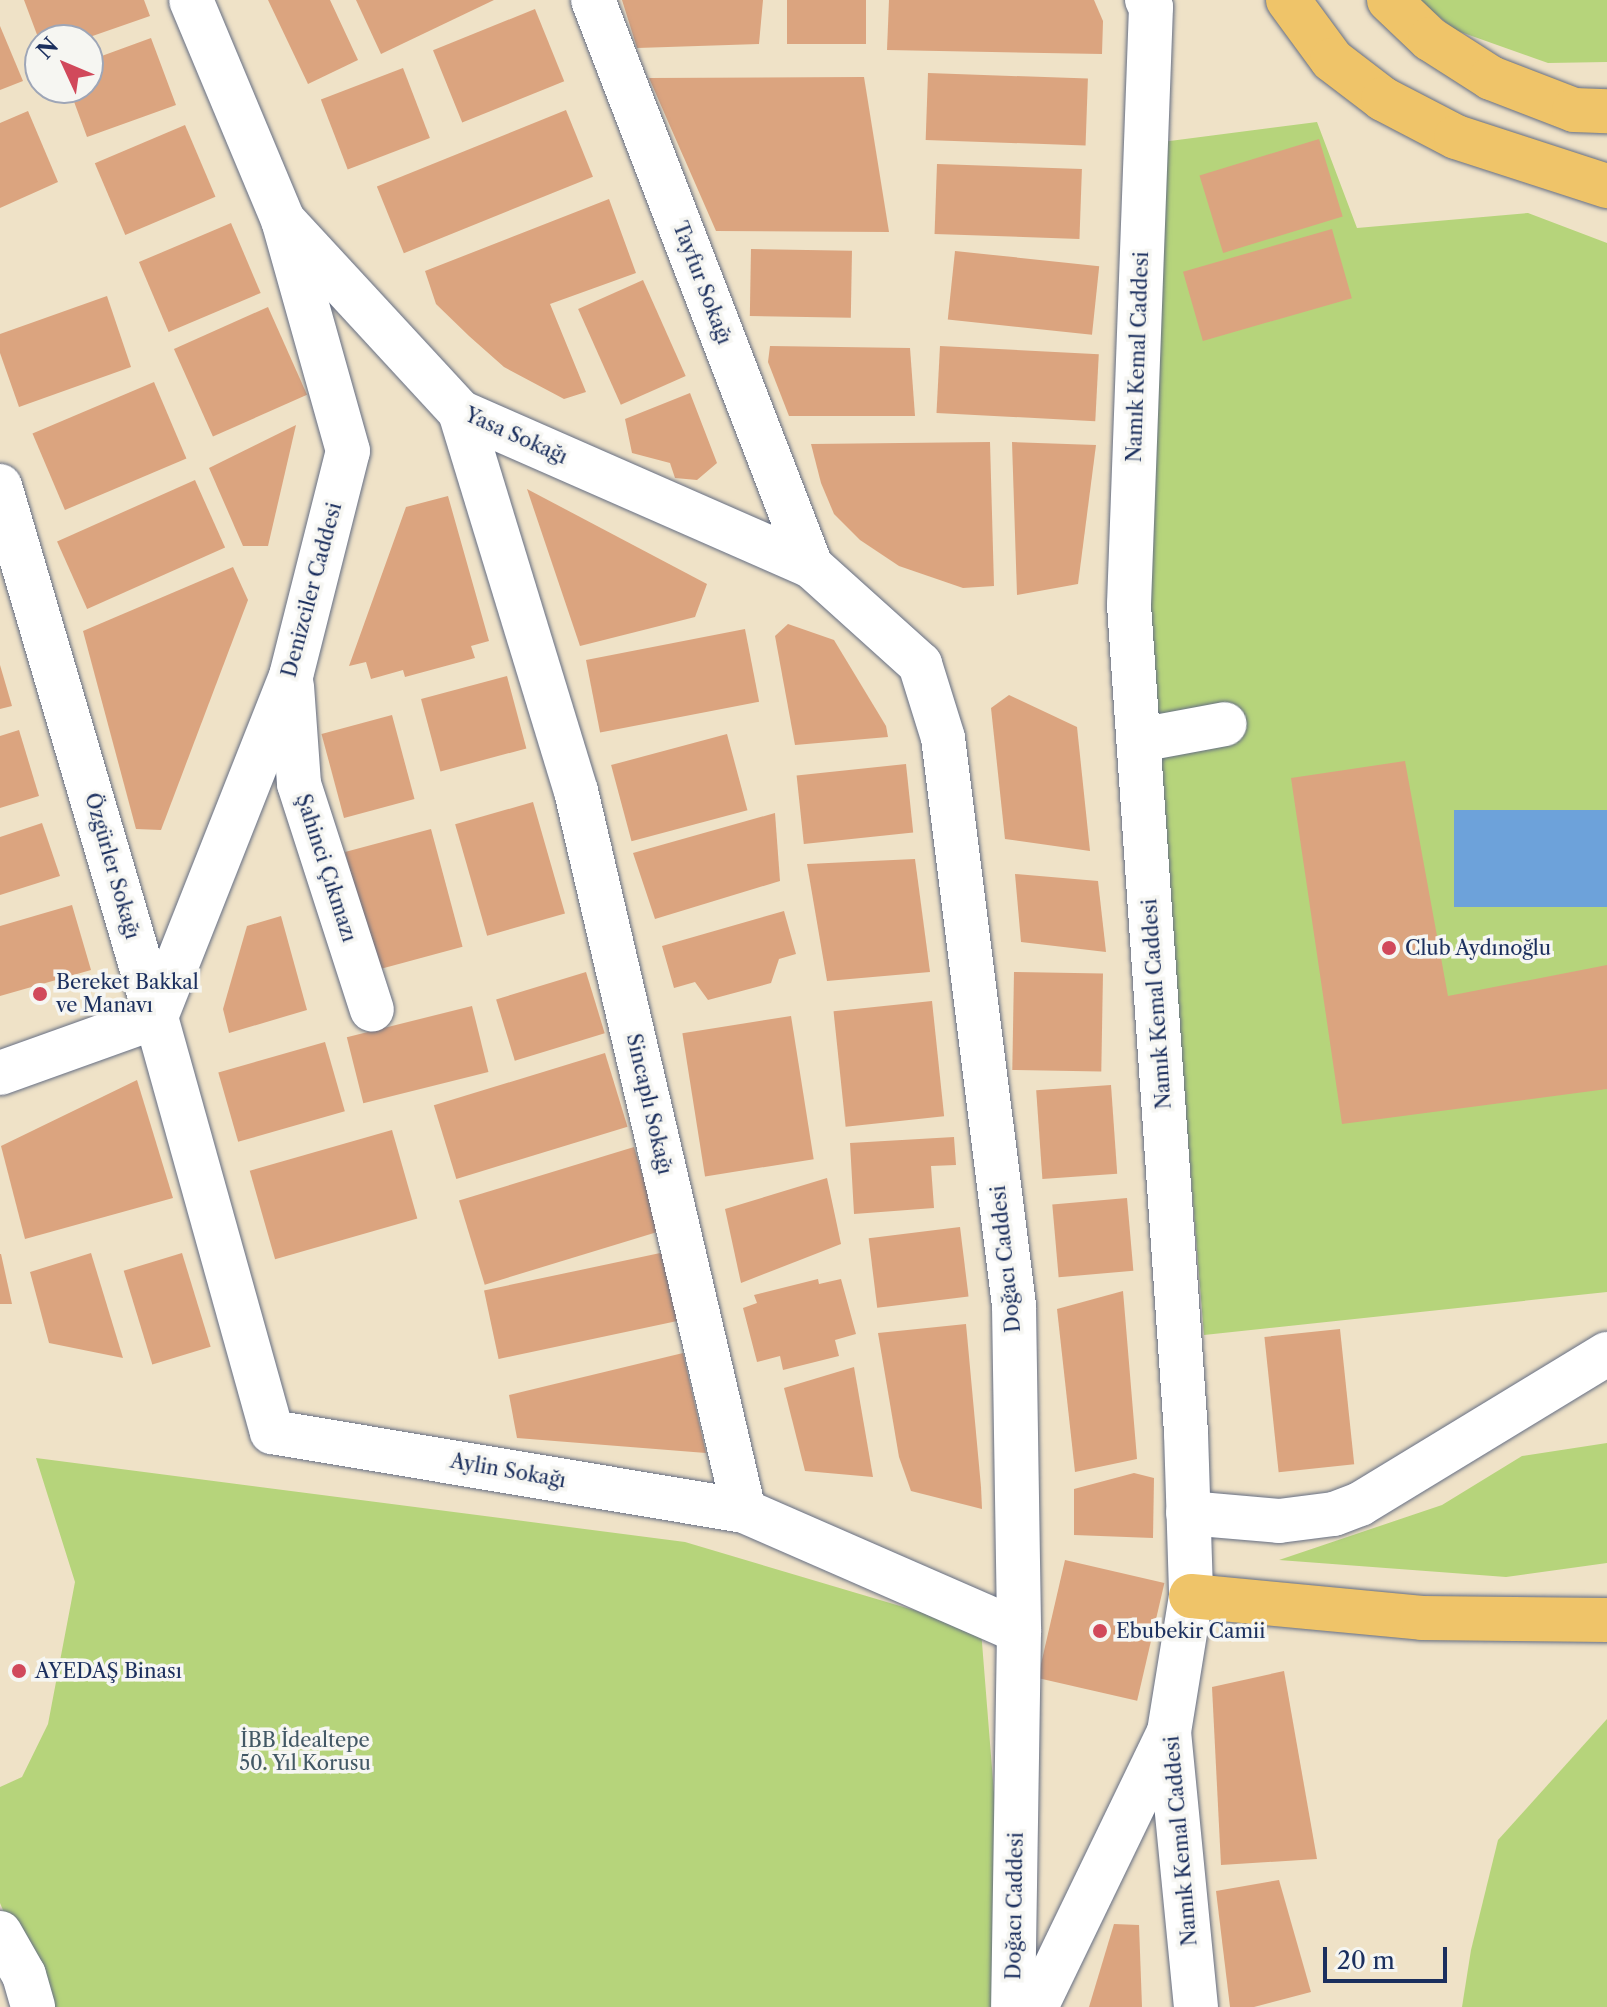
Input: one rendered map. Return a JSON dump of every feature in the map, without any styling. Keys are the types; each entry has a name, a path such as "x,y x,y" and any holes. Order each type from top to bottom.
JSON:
{"main road":[{"path":"1288,0 1332,60 1383,99 1456,137 1607,186"},
{"path":"1389,0 1430,39 1503,84 1574,110 1607,111"},
{"path":"1191,1596 1422,1618 1607,1620"}],"street":[{"name":"Denizciler Caddesi","path":"156,1017 291,676 348,451 283,220 191,0"},
{"name":"Tayfur Sokağı","path":"593,0 811,566"},
{"name":"Namık Kemal Caddesi","path":"1147,0 1151,7 1129,605 1186,1433 1191,1596 1169,1732 1196,2007"},
{"name":"Yasa Sokağı","path":"283,220 460,412 811,566"},
{"name":"Sincaplı Sokağı","path":"460,412 576,791 744,1511"},
{"name":"Özgürler Sokağı","path":"0,486 156,1017 272,1432"},
{"name":"Doğacı Caddesi","path":"811,566 920,664 943,738 1014,1306 1019,1631 1013,2007"},
{"name":"Şahinci Çıkmazı","path":"291,676 299,784 372,1010"},
{"path":"1139,740 1225,724"},
{"path":"0,1073 156,1017"},
{"path":"1188,1513 1279,1521 1334,1514 1373,1497 1607,1354"},
{"name":"Aylin Sokağı","path":"272,1432 744,1511"},
{"path":"744,1511 1019,1631"},
{"path":"1036,2007 1169,1732"},
{"path":"0,1933 24,1975 33,2007"}],"green space":[{"path":"1419,0 1607,0 1607,62 1548,63 1455,30"},
{"name":"Club Aydınoğlu","path":"1317,122 1357,228 1528,213 1607,243 1607,1292 1204,1335 1144,604 1162,142"},
{"path":"1607,1443 1607,1563 1506,1577 1279,1560 1442,1505 1522,1456"},
{"name":"İBB İdealtepe 50. Yıl Korusu","path":"36,1458 685,1542 981,1630 1011,2007 44,2007 0,1903 0,1787 22,1777 48,1724 75,1582"},
{"path":"1607,1719 1607,2007 1462,2007 1471,1950 1498,1840"}],"water":[{"path":"1454,810 1607,810 1607,907 1454,907"}],"building":[{"path":"24,0 144,0 150,16 104,32 104,24 33,24"},
{"path":"268,0 330,0 358,60 308,84"},
{"path":"356,0 494,0 381,54"},
{"path":"622,0 763,0 759,44 637,48"},
{"path":"787,0 866,0 866,44 787,44"},
{"path":"889,0 1094,0 1103,21 1102,54 887,50"},
{"path":"535,9 564,81 462,123 433,50"},
{"path":"0,26 23,81 0,90"},
{"path":"151,38 176,105 87,137 75,104 104,104 104,55"},
{"path":"403,68 430,138 348,170 321,100"},
{"path":"928,73 1088,79 1086,146 926,140"},
{"path":"864,77 889,232 716,231 649,78"},
{"path":"566,110 593,177 404,253 377,186"},
{"path":"28,111 58,182 0,208 0,123"},
{"path":"185,125 215,197 125,235 95,163"},
{"path":"1319,139 1343,216 1223,253 1199,176"},
{"path":"937,164 1082,169 1079,239 935,234"},
{"path":"609,199 636,273 550,304 586,392 564,399 504,367 469,336 436,304 425,271"},
{"path":"231,223 261,293 169,332 139,262"},
{"path":"1332,229 1352,298 1203,341 1183,272"},
{"path":"751,249 852,251 851,318 750,316"},
{"path":"955,251 1099,266 1092,335 948,320"},
{"path":"643,280 686,376 621,405 578,309"},
{"path":"107,296 131,367 19,407 0,353 0,334"},
{"path":"268,307 307,395 213,437 174,349"},
{"path":"770,346 910,348 915,416 789,416 768,362"},
{"path":"940,346 1099,354 1095,421 936,413"},
{"path":"154,382 186,458 65,510 32,434"},
{"path":"690,393 717,463 697,480 675,478 670,463 632,453 625,419"},
{"path":"296,425 268,546 243,546 209,468"},
{"path":"990,442 994,586 963,588 899,566 860,540 834,514 821,483 811,444"},
{"path":"1012,442 1096,445 1078,584 1017,595"},
{"path":"195,480 225,548 87,609 57,541"},
{"path":"527,489 707,584 695,617 580,646"},
{"path":"448,496 489,641 471,646 475,658 405,677 403,670 371,679 366,662 349,666 406,507"},
{"path":"233,567 248,600 161,830 136,829 83,631"},
{"path":"788,624 834,640 886,726 888,737 795,745 775,636"},
{"path":"745,629 759,702 600,733 586,660"},
{"path":"0,665 12,706 0,709"},
{"path":"507,676 526,748 440,771 421,699"},
{"path":"1009,695 1077,727 1090,851 1005,839 991,708"},
{"path":"392,715 415,799 344,818 321,734"},
{"path":"19,730 39,796 0,808 0,736"},
{"path":"727,734 747,810 632,841 611,765"},
{"path":"1405,761 1448,996 1607,965 1607,1089 1342,1124 1291,778"},
{"path":"906,764 913,833 804,844 797,775"},
{"path":"533,802 565,914 487,936 455,824"},
{"path":"775,813 780,881 655,919 633,853"},
{"path":"42,823 60,876 0,895 0,837"},
{"path":"431,829 463,947 377,970 345,852"},
{"path":"915,859 930,972 827,981 807,864"},
{"path":"1015,874 1098,881 1106,952 1021,942"},
{"path":"72,905 91,970 0,996 0,926"},
{"path":"784,911 796,954 779,959 771,983 708,1000 695,982 674,988 662,946"},
{"path":"281,916 307,1010 229,1033 223,1009 247,926"},
{"path":"586,972 605,1033 515,1061 496,999"},
{"path":"1014,972 1103,974 1101,1072 1012,1070"},
{"path":"932,1001 944,1116 846,1127 834,1011"},
{"path":"472,1006 488,1072 363,1103 347,1037"},
{"path":"791,1016 814,1159 705,1176 682,1033"},
{"path":"325,1042 345,1111 238,1142 218,1073"},
{"path":"605,1053 628,1127 456,1179 434,1105"},
{"path":"137,1080 173,1198 25,1239 1,1146"},
{"path":"1111,1085 1117,1174 1042,1179 1036,1090"},
{"path":"392,1130 417,1218 275,1259 250,1171"},
{"path":"954,1137 956,1165 931,1166 934,1208 854,1214 850,1143"},
{"path":"634,1147 660,1231 485,1285 459,1201"},
{"path":"827,1178 841,1244 741,1283 725,1209"},
{"path":"1127,1198 1133,1271 1059,1277 1052,1205"},
{"path":"960,1227 969,1296 877,1308 869,1238"},
{"path":"665,1252 680,1320 499,1359 484,1290"},
{"path":"91,1253 123,1358 49,1343 30,1272"},
{"path":"182,1253 211,1347 152,1365 124,1271"},
{"path":"1,1254 12,1304 0,1304"},
{"path":"818,1279 819,1284 841,1279 856,1334 835,1340 839,1356 783,1370 780,1356 757,1362 743,1308 757,1303 754,1295"},
{"path":"1123,1291 1137,1459 1075,1472 1057,1309"},
{"path":"966,1324 982,1509 911,1491 899,1457 878,1333"},
{"path":"1340,1329 1354,1464 1279,1472 1264,1337"},
{"path":"683,1353 706,1453 517,1438 509,1395"},
{"path":"854,1367 873,1477 805,1471 784,1388"},
{"path":"1134,1473 1154,1478 1153,1538 1074,1535 1074,1489"},
{"name":"Ebubekir Camii","path":"1065,1560 1164,1583 1137,1701 1038,1678"},
{"path":"1284,1671 1317,1859 1221,1865 1212,1687"},
{"path":"1279,1880 1311,1992 1254,2007 1230,2007 1216,1891"},
{"path":"1114,1924 1139,1925 1142,2007 1089,2007"}],"place":[{"name":"Club Aydınoğlu","path":"1389,948"},
{"name":"Bereket Bakkal ve Manavı","path":"40,994"},
{"name":"Ebubekir Camii","path":"1100,1631"},
{"name":"AYEDAŞ Binası","path":"19,1671"}]}
